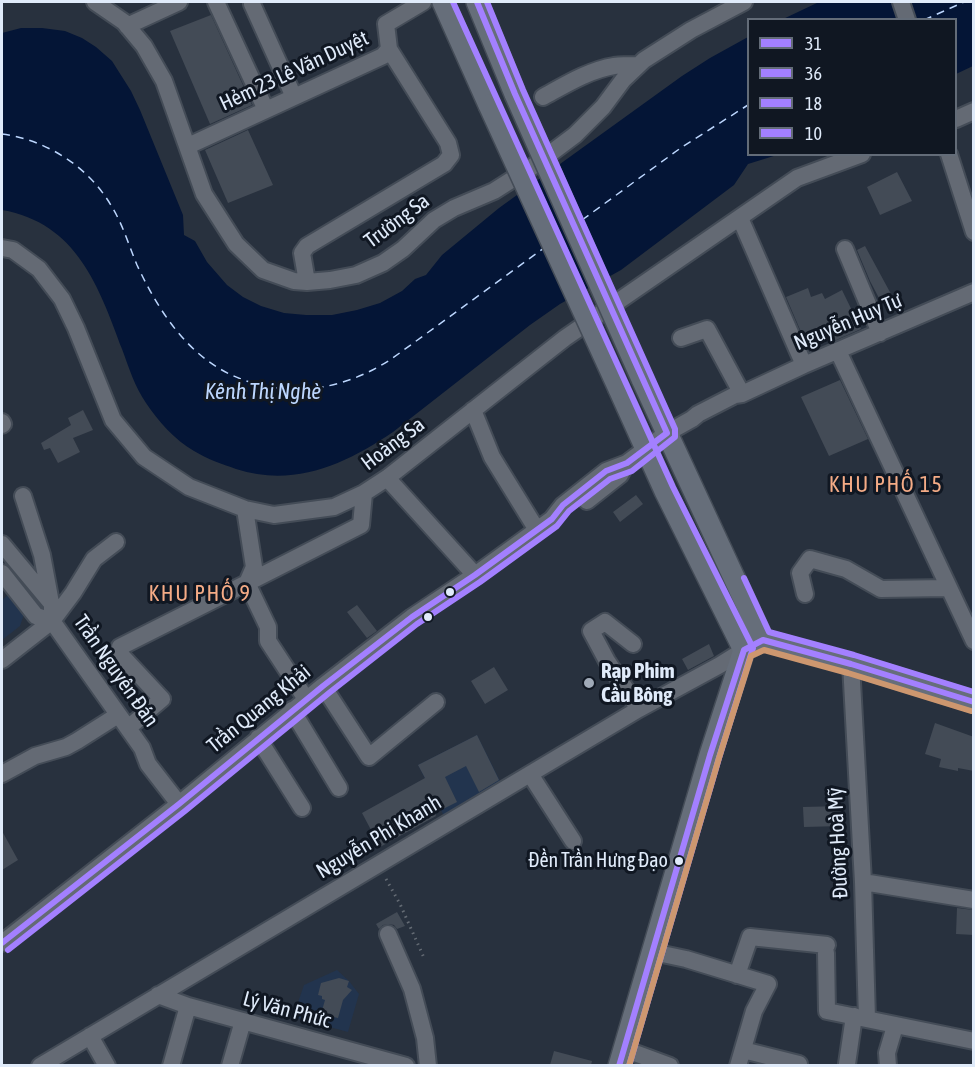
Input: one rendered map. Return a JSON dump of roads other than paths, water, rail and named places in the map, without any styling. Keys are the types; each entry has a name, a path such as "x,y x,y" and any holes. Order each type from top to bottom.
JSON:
{"main road":[{"path":"443,2 665,491 744,650"},
{"path":"477,2 514,94 763,640"},
{"path":"622,1057 710,755 744,650 763,640 974,702"}],"street":[{"name":"Trường Sa","path":"95,2 124,22 144,46 164,81 204,194 236,244 263,270 294,281 308,282 356,275 382,263 403,249 434,220 454,208 494,191 535,165 575,135 603,107 623,80 644,60 691,30 744,2"},
{"path":"127,26 179,2"},
{"path":"216,2 266,110"},
{"name":"Hẻm 23 Lê Văn Duyệt","path":"188,146 383,56 388,49 386,24 423,2"},
{"path":"901,2 906,18"},
{"path":"252,4 294,97"},
{"path":"308,282 302,253 307,246 444,164 451,155 447,143 388,49"},
{"path":"543,97 594,72 613,67 638,65"},
{"path":"957,119 974,111"},
{"name":"Hoàng Sa","path":"9,250 39,268 62,298 113,420 144,458 189,487 245,509 274,515 334,507 364,493 387,478 565,338 797,178 857,156"},
{"path":"951,162 974,232"},
{"path":"740,218 804,365"},
{"path":"845,249 880,333"},
{"path":"2,262 9,250"},
{"name":"Nguyễn Huy Tự","path":"646,448 667,433 692,419 700,418 736,400 742,394 974,292"},
{"path":"681,338 707,329 742,394"},
{"path":"838,351 974,641"},
{"path":"473,410 492,457 537,530"},
{"name":"Trần Quang Khải","path":"2,943 183,801 292,710 412,617 552,519 570,514 620,475 627,463 646,448"},
{"path":"387,478 475,575"},
{"path":"2,774 35,756 66,747 123,722 162,699 120,654 120,647 362,525 364,493"},
{"path":"23,496 42,555 52,604"},
{"path":"245,509 254,567 247,584 268,627 268,641 306,699"},
{"path":"2,660 52,621 94,559 116,542"},
{"name":"Trần Nguyên Đán","path":"2,544 52,604 52,621 142,748 148,764 183,801"},
{"path":"805,594 800,573 810,559 846,569 881,589 948,588"},
{"name":"Trần Nguyên Đán","path":"2,573 36,616 52,621"},
{"path":"633,644 606,622 591,631 607,661 639,709"},
{"name":"Nguyễn Phi Khanh","path":"40,1065 65,1059 90,1036 158,995 639,709 744,650"},
{"name":"Đường Hoà Mỹ","path":"847,1064 860,1018 863,882 851,664"},
{"path":"323,686 369,757 436,702"},
{"path":"292,710 339,788"},
{"path":"258,738 302,808"},
{"path":"530,774 573,842"},
{"path":"863,882 974,900"},
{"path":"388,934 412,989 425,1038 428,1065"},
{"path":"737,975 750,937 826,949 827,1011 974,1041"},
{"path":"652,952 686,959 768,984 754,1011 740,1058 799,1064"},
{"name":"Lý Văn Phức","path":"158,995 358,1059 406,1065"},
{"path":"171,1065 188,1006"},
{"path":"230,1065 243,1021"},
{"path":"888,1065 886,1053 895,1026"},
{"path":"90,1036 107,1065"},
{"path":"622,1057 670,1065"}],"water":[{"path":"819,2 973,2 973,66 957,74 957,18 785,18"},
{"name":"Kênh Thị Nghè","path":"21,28 65,31 82,38 112,61 140,110 183,215 184,235 195,241 207,262 227,285 243,297 261,306 284,313 332,315 380,303 402,291 415,279 426,275 442,255 499,208 682,76 747,38 747,156 774,156 748,164 734,185 621,270 560,304 530,325 375,444 319,470 278,476 257,474 236,469 204,456 187,447 167,430 139,390 104,303 82,261 67,243 49,228 28,217 2,210 2,33"}],"place":[{"name":"Rạp Phim Cầu Bông","path":"589,683"},
{"name":"Đền Trần Hưng Đạo","path":"679,861"}],"district":[{"name":"KHU PHỐ 15","path":"886,485"},
{"name":"KHU PHỐ 9","path":"200,594"}]}
